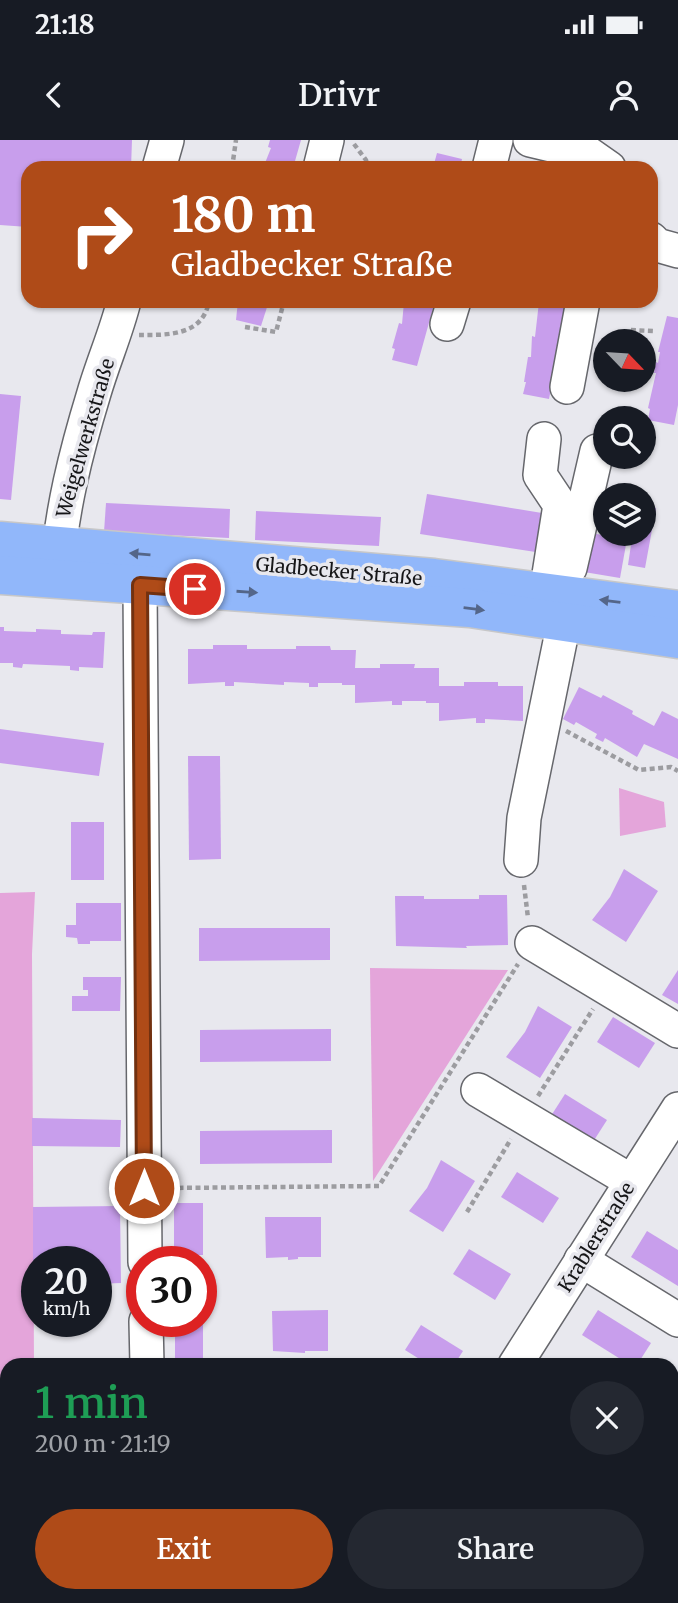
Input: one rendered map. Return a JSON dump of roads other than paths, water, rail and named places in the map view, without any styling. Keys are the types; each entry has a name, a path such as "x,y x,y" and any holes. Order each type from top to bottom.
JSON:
{"main road":[{"name":"Gladbecker Straße","path":"0,541 140,585 470,608 560,604 678,610"},
{"name":"Gladbecker Straße","path":"0,575 58,561 115,552 434,578 560,604 678,639"}],"street":[{"path":"161,161 167,140"},
{"path":"322,161 327,140"},
{"path":"491,161 496,140"},
{"path":"530,140 589,154 599,161"},
{"path":"658,245 678,251"},
{"name":"Weigelwerkstraße","path":"58,561 66,497 94,391 122,308"},
{"path":"567,387 582,308"},
{"path":"521,860 524,818 544,718 560,604 560,505 540,475 544,439"},
{"path":"560,604 593,469"},
{"path":"140,585 145,1246"},
{"path":"531,943 678,1031"},
{"path":"478,1090 631,1181"},
{"name":"Krablerstraße","path":"519,1358 678,1109"},
{"path":"581,1260 678,1321"},
{"path":"146,1337 147,1358"}]}
